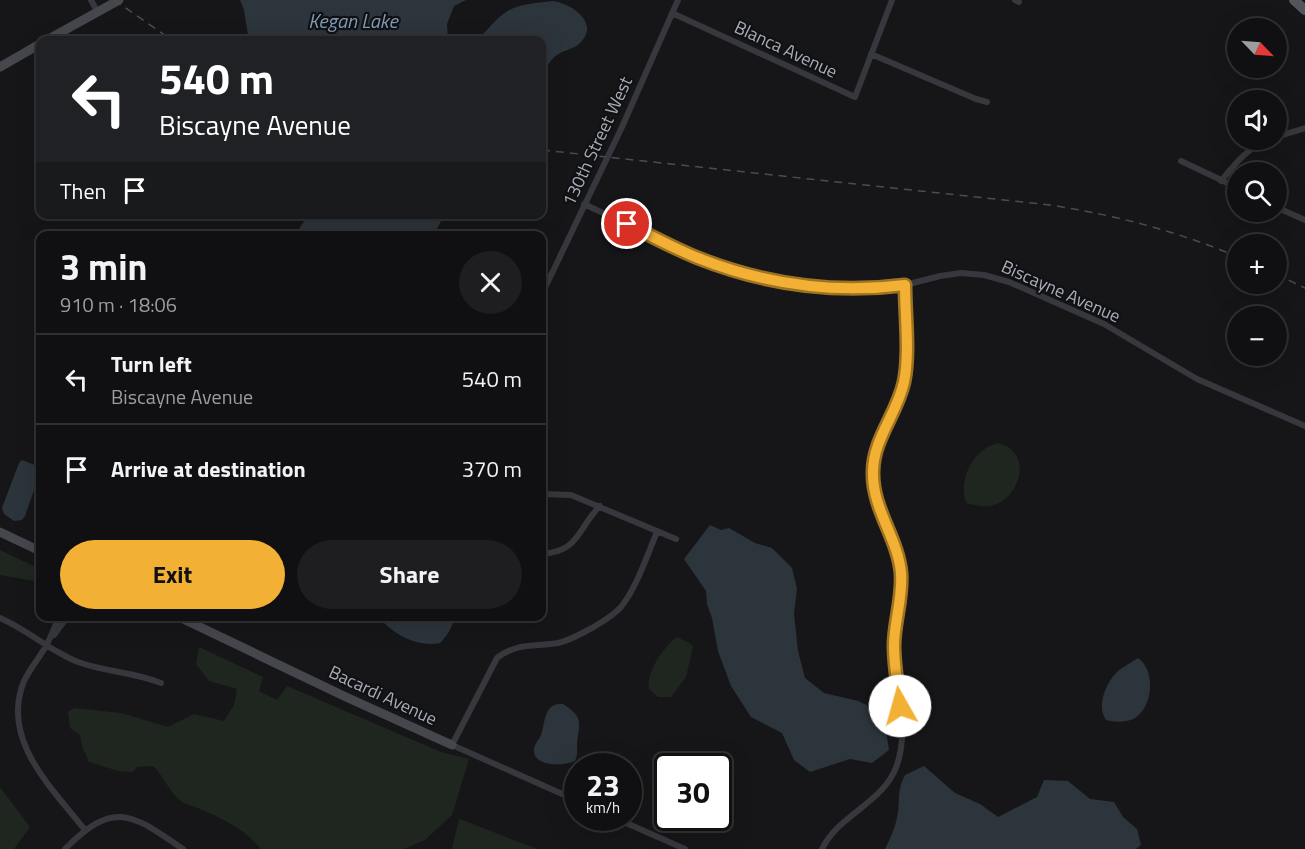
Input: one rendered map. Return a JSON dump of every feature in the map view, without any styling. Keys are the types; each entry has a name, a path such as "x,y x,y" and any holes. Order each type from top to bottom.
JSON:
{"main road":[{"path":"1294,0 1305,10"}],"street":[{"path":"91,0 98,13"},
{"path":"55,36 119,0"},
{"name":"130th Street West","path":"546,285 622,128 678,0"},
{"path":"892,0 871,54 987,102"},
{"name":"Blanca Avenue","path":"672,13 855,97 871,54"},
{"path":"0,67 36,46"},
{"path":"1287,134 1305,128"},
{"path":"1221,181 1241,156 1249,150"},
{"path":"1180,160 1227,183"},
{"name":"Biscayne Avenue","path":"584,204 696,257 761,278 798,285 874,290 961,273 984,275 1010,282 1104,324 1197,379 1305,426"},
{"path":"1287,212 1305,220"},
{"path":"822,849 837,827 884,788 895,769 902,748 903,727 894,647 901,592 901,572 895,546 877,504 873,474 878,442 897,404 904,381 905,285"},
{"path":"546,494 571,495 676,539"},
{"path":"546,553 564,549 577,539 591,515 600,506"},
{"path":"0,532 36,549"},
{"path":"452,745 497,658 517,646 556,643 572,639 610,617 628,597 657,532"},
{"path":"0,618 68,657 86,664 133,674 161,683"},
{"path":"46,645 57,621"},
{"path":"64,621 27,676 19,694 16,714 19,734 30,759 85,830"},
{"name":"Bacardi Avenue","path":"188,621 362,704 564,795"},
{"path":"65,849 98,821 127,817 142,822 183,849"},
{"path":"642,830 685,849"}],"shaded area":[{"path":"998,443 1009,448 1016,455 1019,474 1016,484 1011,493 994,505 966,503 964,484 970,466 981,452"},
{"path":"0,550 36,567 36,581 0,575"},
{"path":"677,637 693,647 686,677 671,697 658,697 649,689 650,675 662,653"},
{"path":"199,647 263,677 259,691 277,700 287,686 441,752 469,759 452,815 425,840 404,849 261,849 233,825 182,802 153,766 137,767 133,772 118,771 89,762 80,735 70,728 68,712 74,708 121,713 168,727 194,714 224,721 234,705 237,689 209,681 196,664"},
{"path":"0,787 30,827 14,849 0,849"},
{"path":"460,819 537,849 452,849"}],"water":[{"name":"Kegan Lake","path":"240,0 466,0 454,6 447,24 448,36 249,36"},
{"path":"553,1 567,5 581,15 585,21 586,35 574,47 557,55 546,68 546,36 482,36 503,14 526,5"},
{"path":"306,219 442,219 436,231 298,230"},
{"path":"22,460 36,465 36,484 25,516 22,520 14,521 4,514 2,508"},
{"path":"710,525 721,530 729,528 755,543 772,548 792,568 797,589 794,613 798,651 805,678 824,693 858,701 879,711 884,719 889,750 872,763 850,759 810,772 794,760 782,733 751,717 731,686 718,651 706,591 684,559"},
{"path":"453,621 443,640 432,644 409,640 383,622"},
{"path":"1138,658 1148,671 1150,679 1146,706 1132,720 1120,722 1106,720 1102,701 1106,688 1118,671"},
{"path":"563,704 574,712 579,720 577,753 564,753 564,764 545,763 536,757 534,752 545,717 552,706"},
{"path":"924,766 955,793 980,804 998,817 1037,797 1044,780 1068,781 1090,799 1114,802 1123,817 1137,829 1141,845 1136,849 885,849 896,822 902,781 905,775"}],"railway":[{"path":"114,0 166,36"},
{"path":"546,150 1050,205 1146,225 1227,253"},
{"path":"1287,279 1305,288"}],"route":[{"path":"627,224 696,257 761,278 835,289 874,290 905,285 906,363 904,381 897,404 878,442 873,474 877,504 895,546 901,572 901,592 894,647 900,706"}]}
